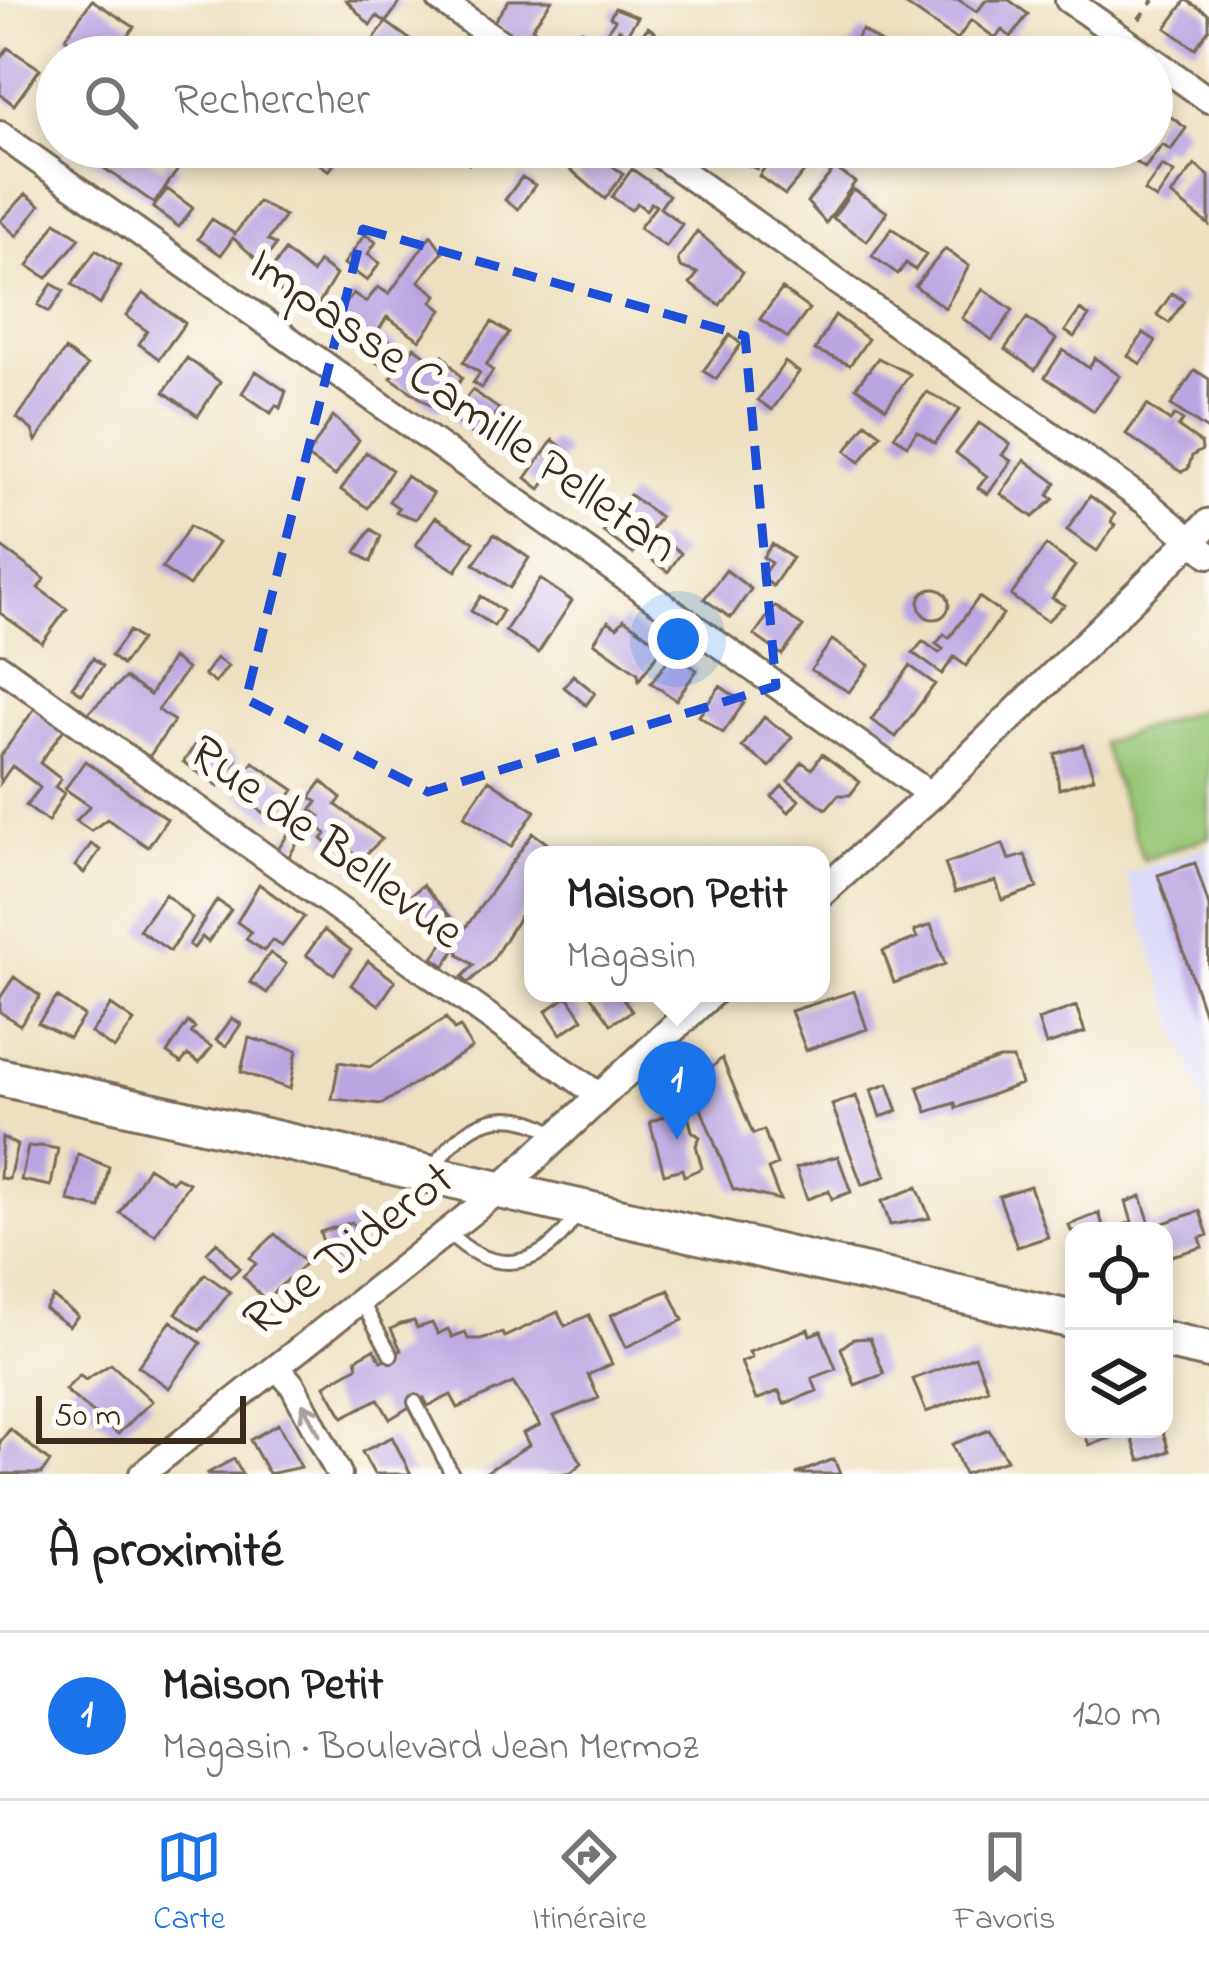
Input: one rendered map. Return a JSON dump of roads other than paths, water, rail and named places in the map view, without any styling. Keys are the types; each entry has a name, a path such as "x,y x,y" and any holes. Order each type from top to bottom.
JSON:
{"main road":[{"path":"0,1077 1065,1318"},
{"path":"1173,1342 1209,1350"}],"street":[{"path":"440,0 491,36"},
{"path":"1069,0 1119,36"},
{"path":"1173,74 1209,100"},
{"name":"Impasse Camille Pelletan","path":"0,134 36,160"},
{"name":"Impasse Camille Pelletan","path":"48,168 931,795"},
{"path":"678,168 1203,540 830,885"},
{"name":"Rue de Bellevue","path":"0,668 597,1094"},
{"path":"501,1189 597,1094 701,1002"},
{"name":"Rue Diderot","path":"142,1474 501,1189"},
{"path":"277,1367 293,1386 339,1474"}],"lane":[{"path":"430,1173 462,1131 484,1120 510,1116 535,1121 556,1135"},
{"path":"448,1232 465,1249 510,1262 554,1246 581,1207"},
{"path":"361,1301 391,1355"},
{"path":"416,1402 452,1474"}],"place":[{"name":"Maison Petit","path":"677,1140"}]}
